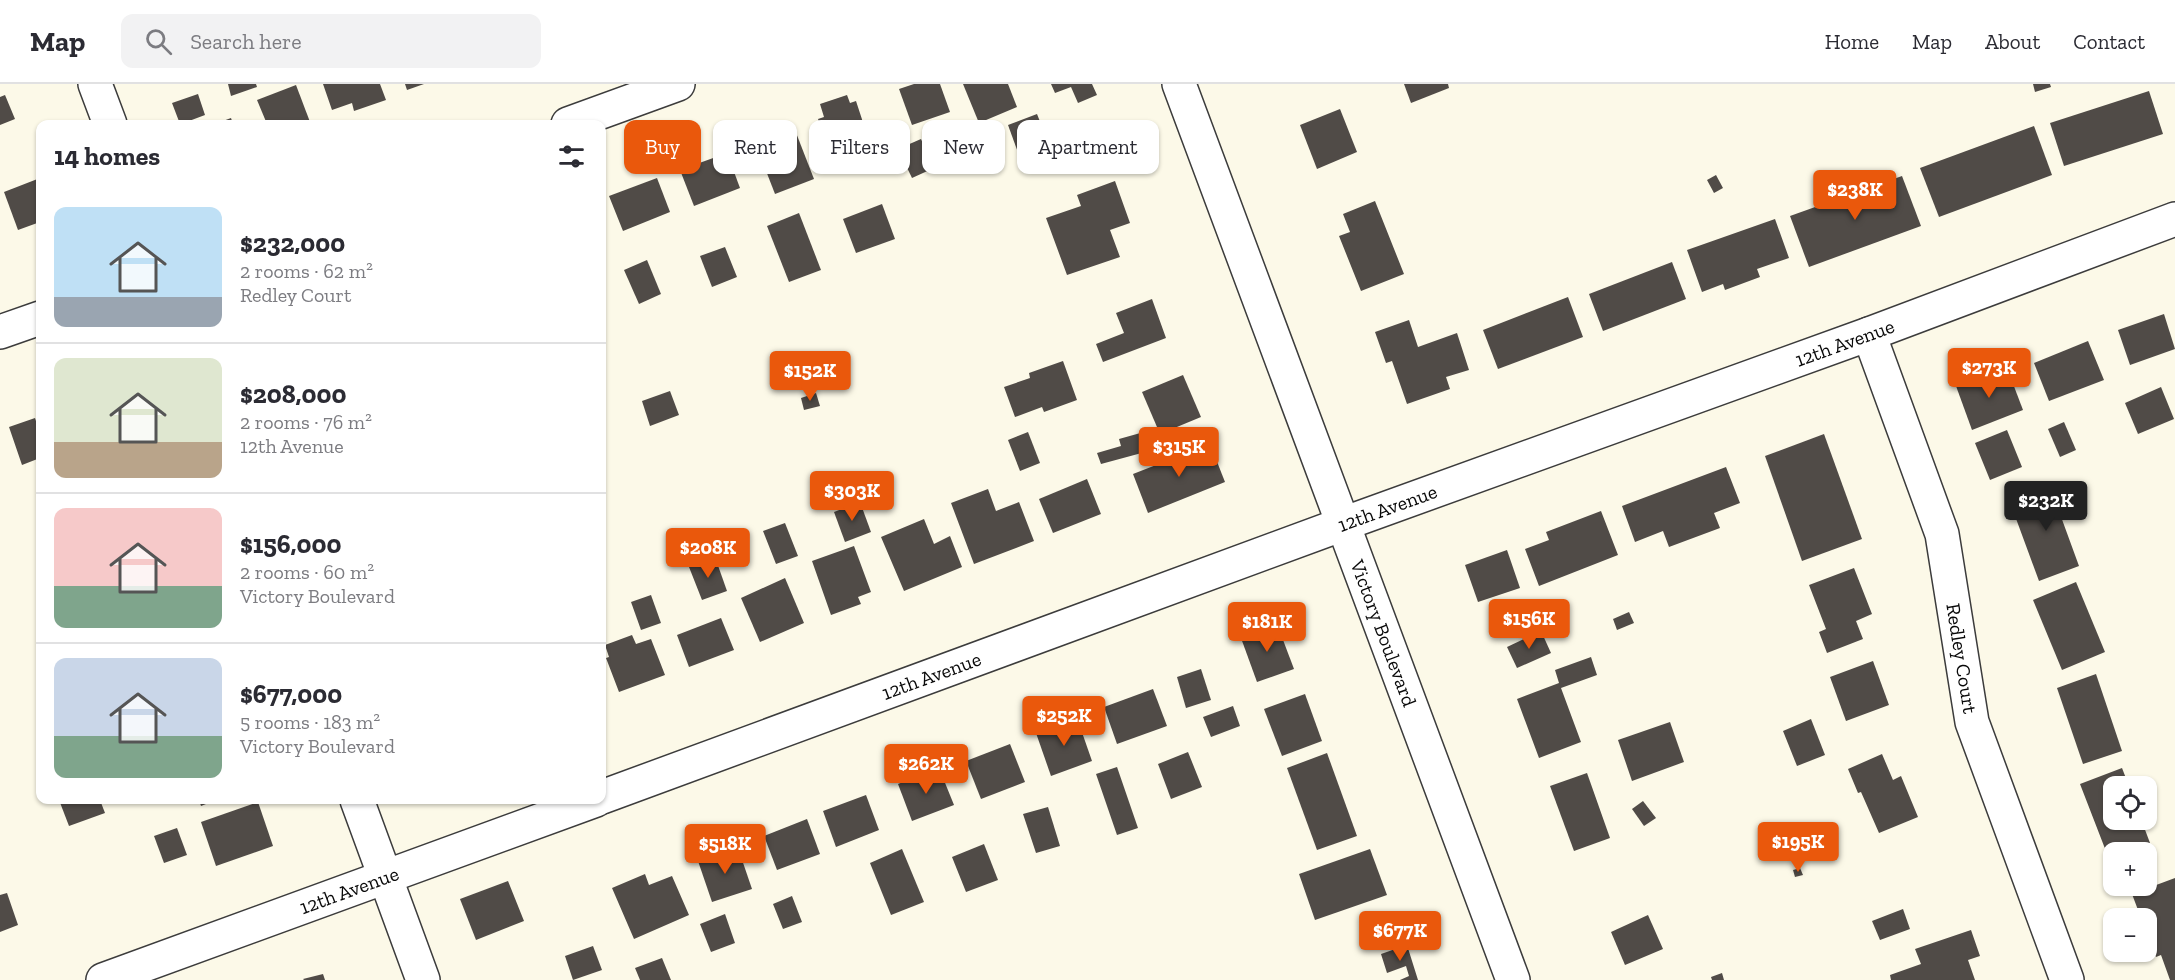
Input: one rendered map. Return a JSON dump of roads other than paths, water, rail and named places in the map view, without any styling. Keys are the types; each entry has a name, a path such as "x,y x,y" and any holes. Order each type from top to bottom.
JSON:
{"street":[{"path":"95,84 108,120"},
{"path":"579,120 678,84"},
{"name":"Victory Boulevard","path":"1179,84 1513,980"},
{"name":"12th Avenue","path":"606,796 1343,524 1869,334 2175,219"},
{"path":"0,332 36,319"},
{"name":"Redley Court","path":"1869,334 1942,534 1972,722 2067,980"},
{"path":"359,804 423,980"},
{"name":"12th Avenue","path":"103,980 585,804"}]}
